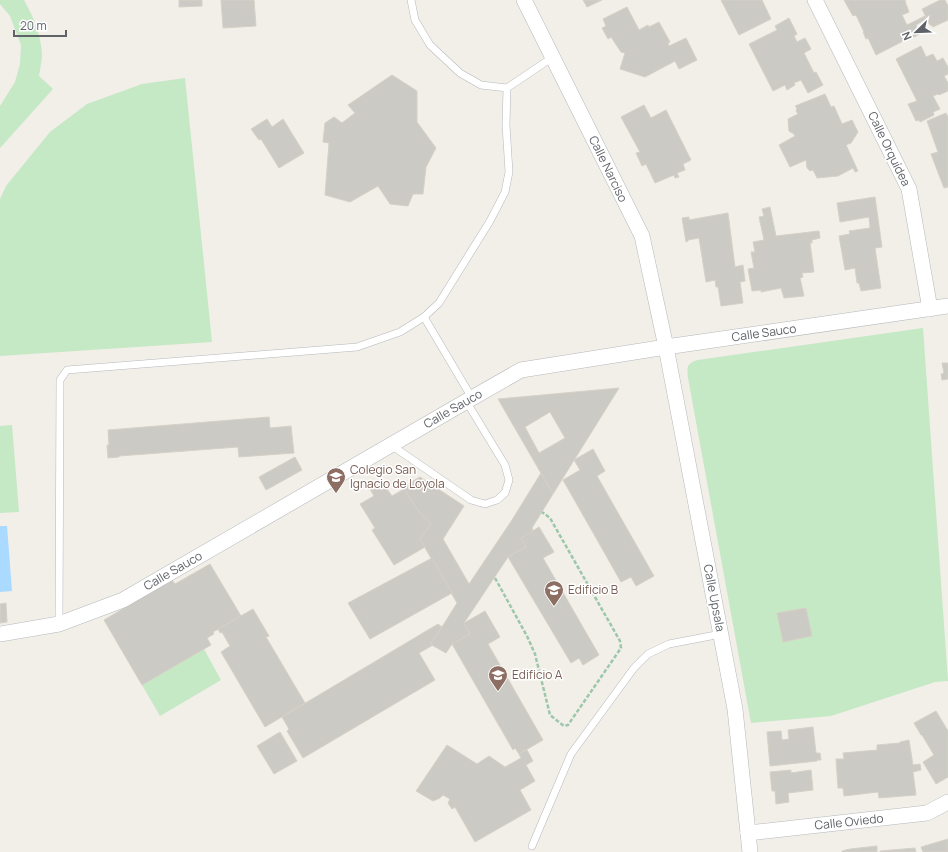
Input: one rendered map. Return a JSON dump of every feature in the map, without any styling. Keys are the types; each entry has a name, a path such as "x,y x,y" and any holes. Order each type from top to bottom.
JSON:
{"street":[{"name":"Calle Narciso","path":"524,0 642,236 666,346"},
{"name":"Calle Orquídea","path":"815,0 909,189 930,309"},
{"name":"Calle Sauco","path":"0,634 59,624 123,600 521,370 666,346 948,306"},
{"name":"Calle Upsala","path":"666,346 735,709 750,852"},
{"name":"Calle Oviedo","path":"748,833 927,813 948,802"}],"lane":[{"path":"412,0 415,20 430,45 460,73 481,85 507,88 553,57"},
{"path":"59,624 60,380 67,370 357,347 400,332 424,317 439,303 490,221 505,192 509,172 506,125 507,88"},
{"path":"391,445 471,500 485,504 497,500 505,493 509,480 505,465 424,317"},
{"path":"532,846 571,754 634,668 648,654 669,644 721,634"}],"path":[{"path":"495,578 527,636 535,654 550,715 564,726 568,725 621,648 620,641 550,518 542,512"}],"green space":[{"path":"0,0 24,0 33,19 40,40 42,54 39,76 53,89 0,148 0,106 15,82 20,64 21,45 10,16 0,4"},
{"path":"185,78 212,342 0,356 0,199 6,186 50,132 87,104 142,84"},
{"path":"923,328 948,681 935,682 831,716 751,723 688,378 687,371 689,364 698,360","holes":["806,608 812,636 783,642 778,613"]},
{"path":"12,425 19,512 0,513 0,426"},
{"path":"204,649 221,680 160,716 142,685"}],"water":[{"path":"0,526 7,526 12,591 0,592"}],"building":[{"path":"179,0 202,0 202,6 179,7"},
{"path":"221,0 254,0 256,26 223,28"},
{"path":"583,0 602,0 587,7"},
{"path":"721,0 762,0 771,19 739,35"},
{"path":"844,0 905,0 909,12 902,15 907,25 925,16 926,19 916,25 920,34 876,55 868,38 866,39 856,15 853,16"},
{"path":"940,0 945,0 948,6 948,20 933,27 930,25 922,9"},
{"path":"627,7 639,30 648,25 649,27 659,22 670,42 668,43 669,46 686,38 697,60 679,69 675,61 645,77 620,69 625,53 621,52 611,37 608,39 602,28 606,26 603,19"},
{"path":"789,18 797,34 794,36 797,42 805,38 811,49 804,53 814,73 816,72 823,85 808,93 801,80 794,83 795,85 787,90 785,85 773,91 749,44 777,30 775,26"},
{"path":"921,46 926,57 933,54 937,61 943,58 948,67 948,74 944,76 948,83 948,91 933,96 940,109 933,112 934,115 920,122 919,120 916,121 908,104 917,101 896,59"},
{"path":"392,75 417,91 417,122 436,148 426,167 423,194 413,194 408,206 390,204 378,186 350,202 325,195 329,143 323,142 325,123 334,117 342,123 355,113 348,105"},
{"path":"825,94 831,107 834,106 842,124 852,120 858,132 851,143 846,145 858,171 855,172 853,168 838,176 817,178 813,170 810,171 807,168 806,160 790,167 779,145 795,136 789,131 788,119 798,114 795,106"},
{"path":"644,105 651,118 666,110 691,160 683,164 685,170 677,173 679,177 675,178 674,175 655,183 646,164 642,166 636,153 640,152 621,117"},
{"path":"946,113 948,117 948,187 944,188 931,154 938,152 927,121"},
{"path":"267,119 272,127 283,119 304,153 279,168 261,139 259,140 251,129"},
{"path":"875,197 882,247 875,248 881,288 861,291 859,283 857,283 855,268 845,270 839,236 850,234 849,231 870,228 869,217 840,222 837,203"},
{"path":"770,207 776,236 819,231 820,238 812,240 812,243 810,243 814,272 802,273 803,277 800,278 804,296 784,298 781,288 761,292 761,290 752,291 748,269 754,268 751,252 755,252 753,242 764,240 759,217 764,216 762,209"},
{"path":"728,213 735,267 743,265 745,281 740,282 743,303 721,306 718,287 716,287 715,280 706,282 699,238 688,240 686,242 682,218 689,217 689,220"},
{"path":"942,363 948,363 948,379 942,380 941,374 944,373"},
{"path":"619,388 553,494 498,399","holes":["550,412 565,438 539,453 525,427"]},
{"path":"269,417 270,428 291,426 294,453 239,457 238,447 108,458 108,430"},
{"path":"593,449 605,471 597,476 654,576 636,586 631,577 621,582 563,480 580,470 574,460"},
{"path":"295,457 302,470 266,490 259,477"},
{"path":"541,473 553,494 532,528 533,531 521,538 526,547 508,557 464,623 470,634 452,644 446,653 430,644 457,603 420,539 431,524 417,509 403,487 420,477 464,506 443,539 469,584 512,520"},
{"path":"382,482 392,496 404,489 417,509 431,524 420,539 425,547 394,565 372,530 375,528 360,504 374,496 370,489"},
{"name":"Edificio B","path":"539,527 554,552 543,558 599,655 583,665 579,658 571,663 508,557 526,547 521,538"},
{"path":"432,558 452,593 370,639 348,603"},
{"path":"210,564 241,616 213,632 214,634 207,638 211,645 142,685 104,620 172,580 175,584"},
{"path":"6,603 7,622 0,623 0,604"},
{"path":"806,608 812,636 783,642 777,613"},
{"path":"253,609 269,636 266,637 305,703 265,727 221,652 230,646 222,632 220,633 218,629"},
{"name":"Edificio A","path":"485,611 500,637 488,644 543,740 519,754 515,748 513,750 452,644 470,634 464,623"},
{"path":"438,624 442,627 430,644 433,645 419,653 435,680 303,758 287,731 289,729 282,717"},
{"path":"936,711 948,731 948,777 936,784 923,762 934,755 914,723"},
{"path":"813,727 816,753 820,753 821,760 770,766 767,732 781,731 782,740 789,739 788,730"},
{"path":"280,732 297,761 274,774 257,746"},
{"path":"909,740 913,765 920,764 921,770 913,772 916,795 879,798 878,792 844,796 843,788 838,788 836,759 844,759 843,753 877,750 877,745 900,743"},
{"path":"447,745 477,764 489,756 505,767 521,758 519,754 527,750 533,761 526,765 535,781 520,790 531,810 475,842 455,807 452,809 448,803 450,799 443,795 433,801 416,791"},
{"path":"791,770 791,773 811,770 813,790 788,793 789,802 776,804 775,791 772,791 770,772"},
{"path":"948,839 948,852 923,852 921,847"},
{"path":"877,846 877,852 842,852 850,849"},
{"path":"915,848 916,852 880,852 880,851"}],"place":[{"name":"Colegio San Ignacio de Loyola","path":"336,494"},
{"name":"Edificio B","path":"554,607"},
{"name":"Edificio A","path":"498,692"}]}
